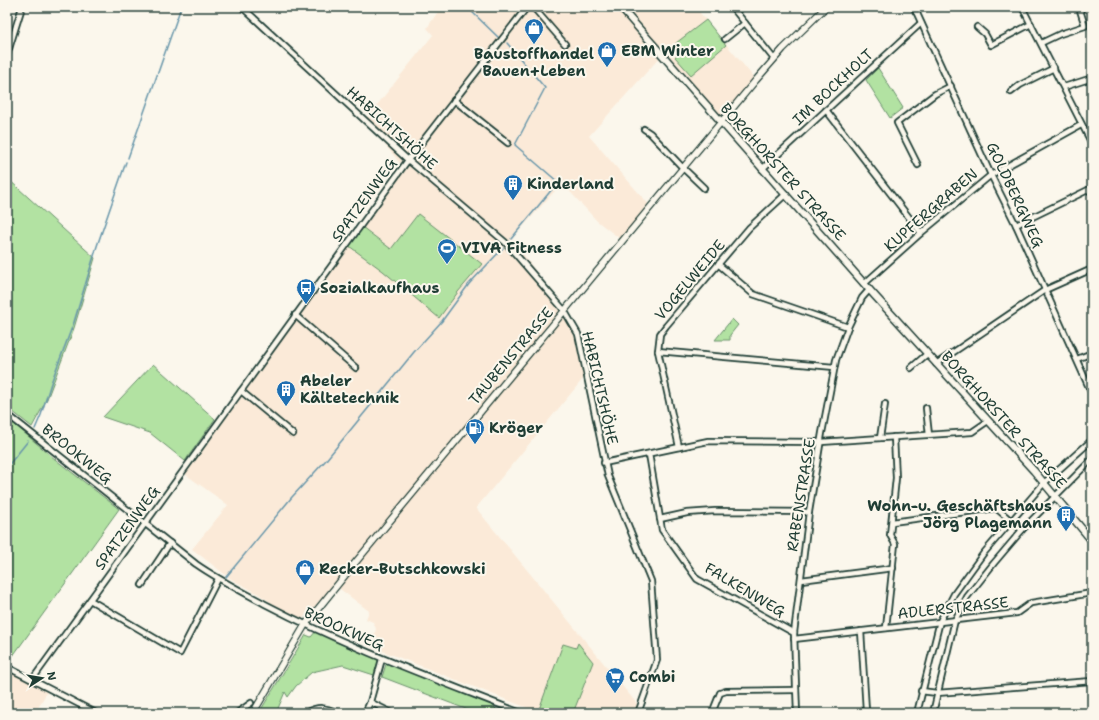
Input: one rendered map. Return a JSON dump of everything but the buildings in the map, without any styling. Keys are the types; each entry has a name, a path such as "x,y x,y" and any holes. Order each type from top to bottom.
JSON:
{"main road":[{"name":"BORGHORSTER STRASSE","path":"620,7 869,290 1044,483 1092,541"}],"street":[{"path":"7,55 22,7"},
{"name":"HABICHTSHÖHE","path":"242,7 408,160 505,242 564,310 578,334 604,463 651,581 657,660 638,713"},
{"name":"SPATZENWEG","path":"32,680 408,160 527,7"},
{"path":"533,7 565,44"},
{"path":"732,7 774,59"},
{"name":"TAUBENSTRASSE","path":"254,713 305,625 564,310 774,59 819,9 826,7"},
{"path":"915,9 922,7"},
{"path":"1022,7 1091,142"},
{"path":"1041,43 1060,34 1086,26 1079,7"},
{"name":"GOLDBERGWEG","path":"915,9 991,175 1016,225 1092,394"},
{"path":"725,39 744,23"},
{"name":"IM BOCKHOLT","path":"762,169 921,24"},
{"path":"978,27 985,34 991,45 1031,24"},
{"path":"1011,92 1020,85 1054,68"},
{"path":"1064,87 1092,78"},
{"path":"918,165 897,123 935,94 951,86"},
{"path":"454,100 508,143"},
{"path":"826,110 921,233"},
{"name":"KUPFERGRABEN","path":"864,284 921,233 991,175 1081,125"},
{"path":"644,129 650,133 704,188"},
{"path":"1016,225 1092,188"},
{"name":"VOGELWEIDE","path":"679,447 658,351 660,334 749,228 786,194"},
{"path":"718,264 753,294 848,328"},
{"path":"936,364 1045,290 1092,269"},
{"name":"RABENSTRASSE","path":"797,713 794,633 809,512 834,367 848,328 862,298 869,290"},
{"path":"295,315 356,368"},
{"path":"658,351 834,367"},
{"path":"1077,359 1092,352"},
{"name":"BORGHORSTER STRASSE","path":"910,368 927,354"},
{"path":"241,391 293,434"},
{"path":"880,438 885,404"},
{"path":"926,408 929,435"},
{"name":"BROOKWEG","path":"7,414 170,543 218,579 305,625 382,659 521,713"},
{"path":"604,463 708,442 821,442 972,432 988,421"},
{"path":"886,628 895,544 890,535 896,478 894,437"},
{"path":"917,713 940,621 954,594 983,554 1044,483 1092,440"},
{"name":"FALKENWEG","path":"648,454 662,530 697,579 794,633"},
{"path":"933,713 955,620 967,597 1022,530 1092,459"},
{"path":"892,522 996,508 1022,530"},
{"path":"660,519 687,513 715,511 809,512"},
{"path":"142,585 170,543"},
{"path":"800,580 893,568"},
{"path":"90,600 180,653 218,579"},
{"name":"ADLERSTRASSE","path":"794,639 1017,613 1031,603 1092,593"},
{"path":"861,631 866,710"},
{"path":"365,713 370,702 382,659"},
{"path":"7,667 96,713"},
{"path":"922,692 937,693 1092,681"},
{"path":"712,713 720,693 726,691 796,690"},
{"path":"370,702 392,713"},
{"path":"238,713 251,703"},
{"path":"305,713 320,707 339,713"}],"shaded area":[{"path":"441,7 695,7 756,80 721,123 662,55 589,136 651,207 623,241 597,221 562,183 512,239 564,310 575,335 578,350 587,374 476,508 638,705 635,713 560,713 541,705 538,712 370,646 376,629 373,622 366,619 369,611 336,586 299,622 257,593 231,579 192,549 228,505 185,474 189,469 186,466 403,167 365,120 433,35 427,28"},
{"path":"7,670 47,692 35,713 7,713"}],"green space":[{"path":"706,20 726,45 691,75 675,57 681,51 677,47 676,43"},
{"path":"878,68 903,108 890,118 866,80"},
{"path":"7,178 95,258 74,328 47,399 32,427 7,407"},
{"path":"418,214 482,264 458,292 439,318 383,271 349,246 362,227 391,249"},
{"path":"732,319 738,325 730,335 730,340 715,340"},
{"path":"153,364 215,419 185,461 150,433 103,417"},
{"path":"7,418 56,460 119,509 7,664"},
{"path":"317,630 382,659 379,669 374,675 343,665 312,672 296,686 288,697 285,692 276,713 259,713 306,635 311,637"},
{"path":"578,643 593,662 573,713 538,712 563,644 576,648"},
{"path":"387,661 487,700 500,713 471,713 471,711 382,677"}],"waterway":[{"path":"128,158 181,7"},
{"path":"467,7 500,39"},
{"path":"507,43 545,88 515,145 558,182 511,239"},
{"path":"35,429 74,322 97,246 126,162"},
{"path":"226,577 292,497 326,460 414,352 442,321 469,284 503,248"},
{"path":"7,467 28,441"}],"place":[{"name":"Baustoffhandel Bauen+Leben","path":"534,45"},
{"name":"EBM Winter","path":"607,68"},
{"name":"Kinderland","path":"513,201"},
{"name":"VIVA Fitness","path":"447,265"},
{"name":"Sozialkaufhaus","path":"306,305"},
{"name":"Abeler Kältetechnik","path":"286,407"},
{"name":"Kröger","path":"475,445"},
{"name":"Wohn-u. Geschäftshaus Jörg Plagemann","path":"1066,532"},
{"name":"Recker-Butschkowski","path":"305,586"},
{"name":"Combi","path":"615,694"}]}
